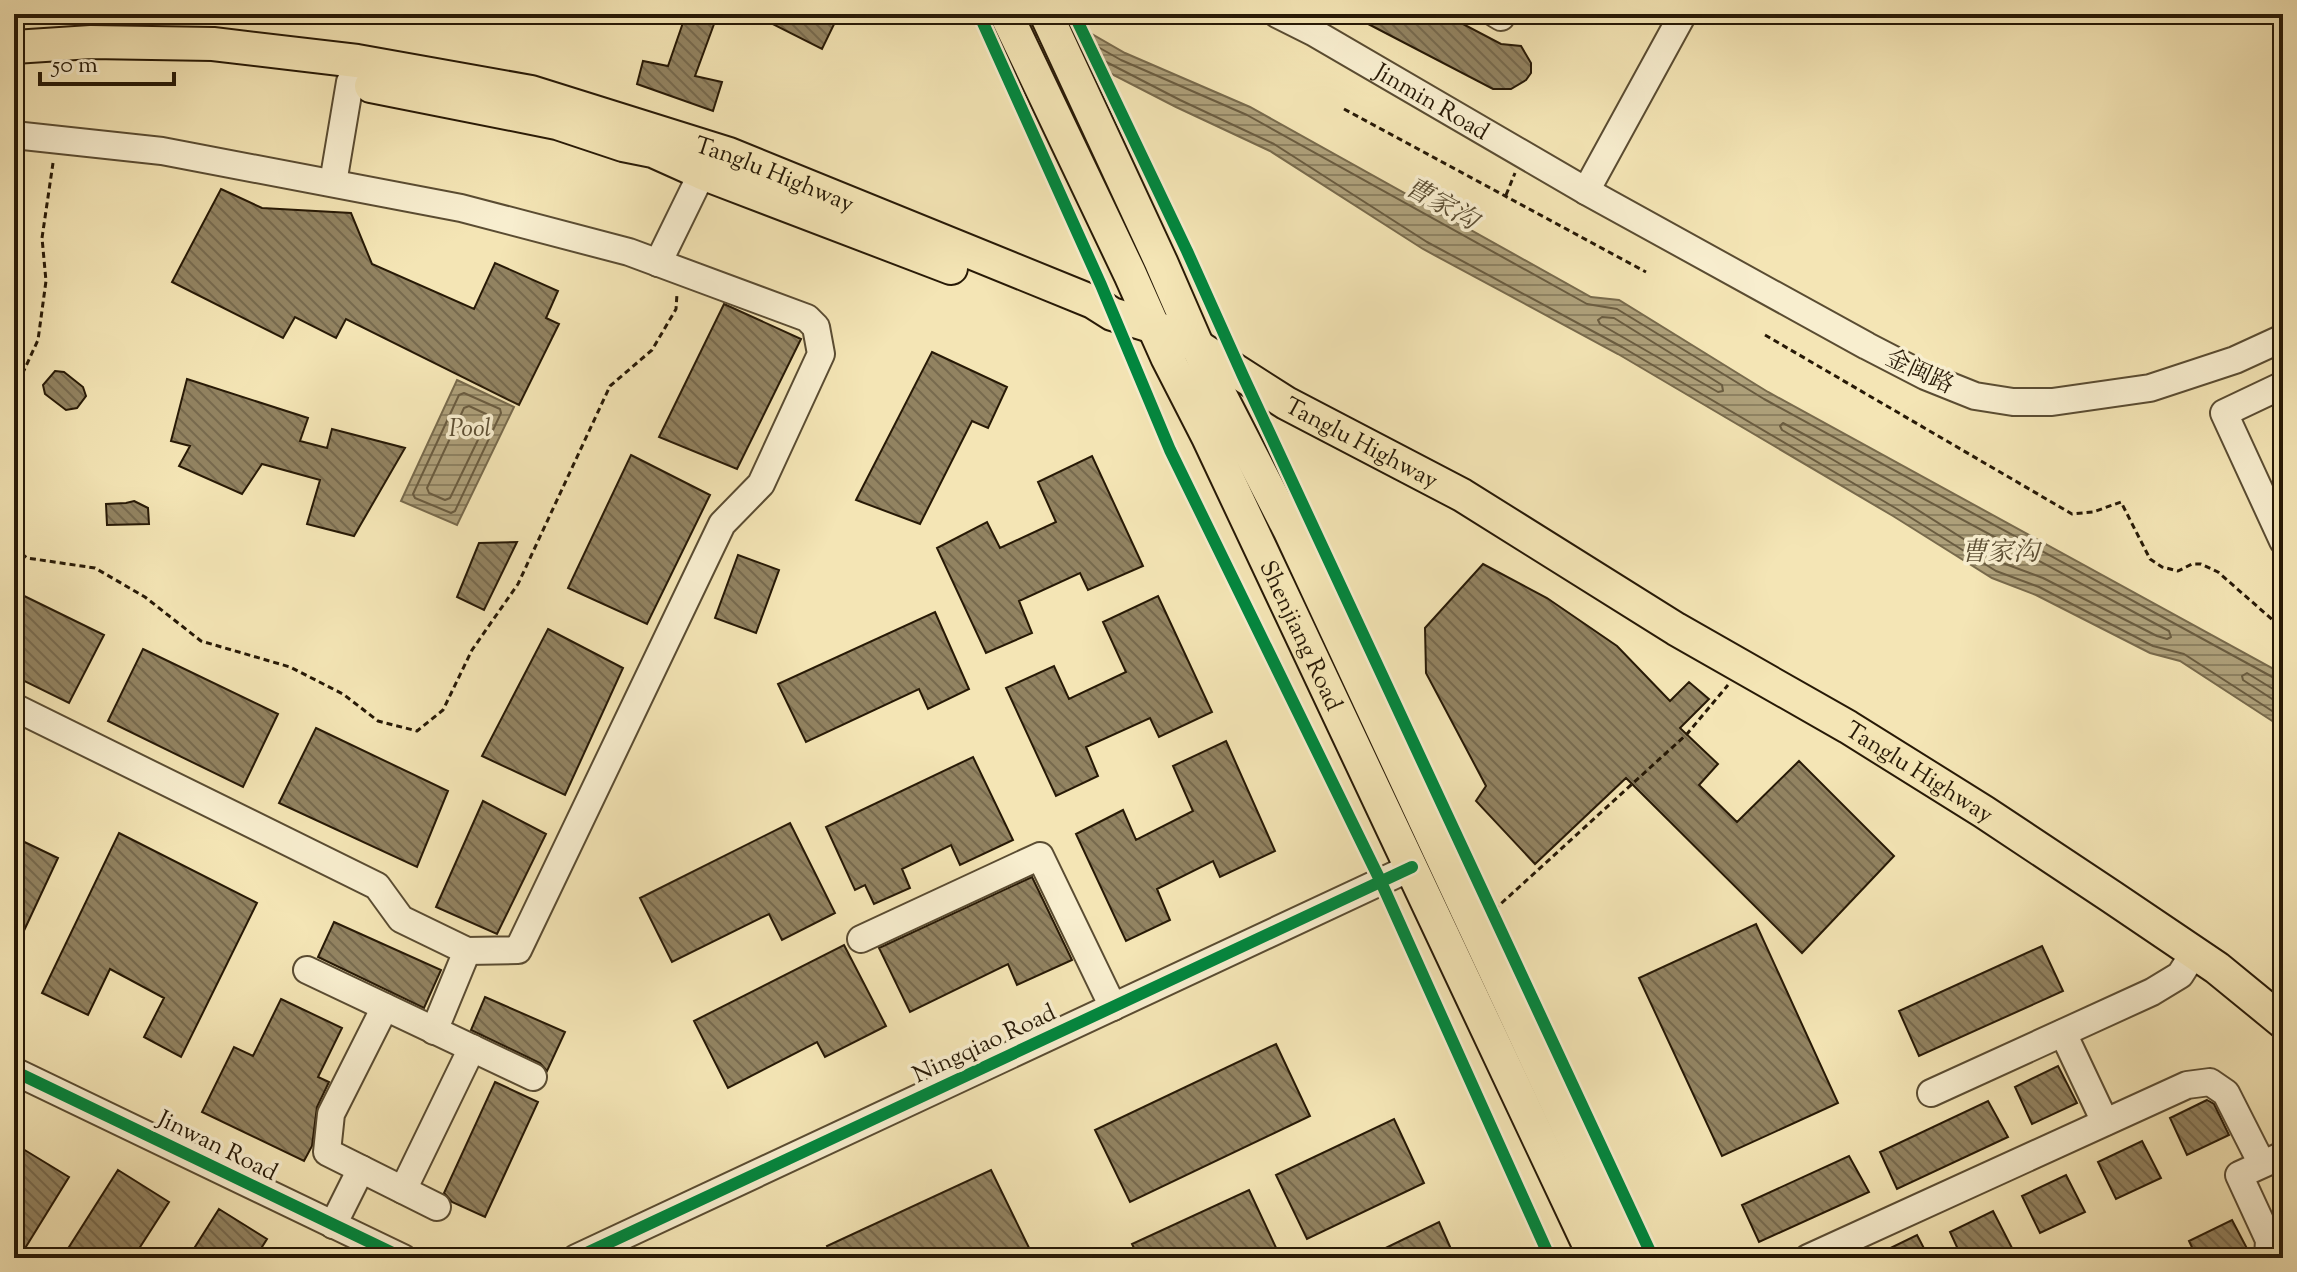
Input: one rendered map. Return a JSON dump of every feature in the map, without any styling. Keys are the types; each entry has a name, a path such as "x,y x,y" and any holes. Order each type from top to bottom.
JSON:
{"main road":[{"name":"Shenjiang Road","path":"1006,14 1154,327 1182,351"},
{"name":"Shenjiang Road","path":"1046,14 1147,232 1208,437 1595,1258"},
{"name":"Tanglu Highway","path":"14,47 91,42 213,44 357,61 531,92 729,154 1093,302 1112,314 1154,327"},
{"name":"Tanglu Highway","path":"14,64 98,60 255,67 350,82 557,123 623,145 653,151 702,173 1102,326 1182,351 1462,495 1676,629 1848,727 1984,812 2191,958 2283,1042"},
{"name":"Tanglu Highway","path":"1182,351 1211,377 1390,469 1470,515 1605,602 1733,679 1809,720 2043,870 2191,958 2217,968 2283,1022"},
{"name":"Shenjiang Road","path":"1211,377 1290,531 1629,1258"}],"street":[{"name":"Jinmin Road","path":"1277,14 1318,23 1586,191"},
{"path":"1586,191 1683,14"},
{"path":"333,183 350,82"},
{"path":"14,135 162,151 333,183 461,208 629,252 807,318 816,327 821,354 761,484 722,524 518,950 467,951 401,919 377,886 14,707"},
{"path":"668,267 702,173"},
{"name":"金闽路","path":"1586,191 1867,346 1925,376 1975,396 2013,402 2052,402 2150,388 2235,360 2283,338"},
{"path":"2283,385 2224,413 2283,541"},
{"path":"861,939 1040,856 1113,1007"},
{"name":"Ningqiao Road","path":"576,1258 1412,867"},
{"path":"434,1031 467,951"},
{"path":"1931,1093 2152,992 2180,975 2191,958"},
{"path":"307,970 533,1077"},
{"path":"385,1007 331,1114 327,1152 437,1207"},
{"path":"2063,1033 2105,1122"},
{"path":"403,1190 472,1048"},
{"name":"Jinwan Road","path":"14,1071 403,1258"},
{"path":"1808,1258 2187,1085 2210,1082 2226,1093 2272,1160 2239,1175 2269,1240 2268,1258"},
{"path":"333,1225 361,1169"}],"path":[{"path":"1344,109 1646,272"},
{"path":"14,392 38,340 46,281 42,238 56,140"},
{"path":"14,547 27,558 95,568 145,597 201,641 290,667 343,694 378,721 417,731 443,710 472,650 518,584 610,386 652,350 676,309 668,267"},
{"path":"1765,335 2072,514 2093,512 2121,502 2150,559 2162,567 2178,571 2192,564 2201,564 2218,572 2283,629"},
{"path":"1498,927 1489,907 1687,734 1733,679"}],"water":[{"name":"曹家沟","path":"995,14 1057,14 1125,53 1250,107 1591,297 1619,300 1768,392 2283,674 2283,728 2180,661 2150,653 2036,595 1992,578 1618,354 1423,249 1270,151 1176,107"},
{"name":"Pool","path":"457,380 514,407 457,525 401,501"}],"building":[{"path":"686,14 717,16 695,76 722,82 713,111 637,84 643,61 668,66"},
{"path":"753,14 839,14 822,49"},
{"path":"1349,14 1444,14 1501,44 1521,46 1531,63 1531,73 1511,89 1493,89"},
{"path":"221,189 262,208 351,213 372,264 474,309 495,263 558,291 546,318 559,324 519,405 346,319 336,338 295,317 283,338 172,282"},
{"path":"724,304 801,339 737,469 659,437"},
{"path":"932,352 1007,387 988,428 972,421 920,524 856,500"},
{"path":"55,371 64,372 83,387 86,396 77,408 66,410 45,394 43,385"},
{"path":"187,379 308,418 300,441 327,448 332,429 405,448 354,536 307,524 320,480 262,464 242,494 179,466 190,446 171,441"},
{"path":"631,455 710,495 647,624 568,588"},
{"path":"1092,456 1143,566 1088,590 1080,573 1019,601 1032,633 986,653 937,548 987,522 1000,548 1056,522 1038,482"},
{"path":"134,501 148,508 149,524 107,525 106,504"},
{"path":"517,542 484,610 457,597 479,543"},
{"path":"738,555 779,570 756,633 715,618"},
{"path":"1483,564 1547,598 1617,646 1670,701 1689,682 1709,699 1680,728 1718,764 1699,785 1737,822 1799,761 1894,856 1802,953 1626,778 1535,864 1476,801 1486,786 1426,673 1425,628"},
{"path":"14,591 104,635 69,703 14,676"},
{"path":"1158,596 1212,712 1159,737 1150,718 1086,747 1098,776 1056,796 1006,688 1054,666 1069,699 1126,672 1103,622"},
{"path":"935,612 969,689 928,709 919,689 806,742 778,684"},
{"path":"548,629 623,668 565,795 482,756"},
{"path":"143,649 278,714 243,787 108,721"},
{"path":"316,728 448,791 417,867 279,803"},
{"path":"1226,741 1275,851 1220,877 1213,861 1157,889 1170,920 1126,941 1076,834 1123,810 1136,840 1193,811 1173,766"},
{"path":"973,757 1013,840 960,865 951,845 902,869 910,888 874,904 865,885 855,890 826,827"},
{"path":"483,801 546,834 497,934 436,907"},
{"path":"790,823 835,913 782,940 769,914 672,962 640,898"},
{"path":"119,833 257,903 181,1057 144,1037 164,998 110,969 88,1015 42,993"},
{"path":"14,837 58,858 14,952"},
{"path":"1032,877 1072,960 1017,985 1008,964 910,1012 879,948"},
{"path":"334,922 441,970 424,1008 318,957"},
{"path":"1756,924 1838,1103 1722,1156 1639,978"},
{"path":"844,945 886,1026 825,1057 817,1042 728,1088 694,1021"},
{"path":"2042,946 2063,991 1919,1056 1899,1011"},
{"path":"485,997 565,1032 547,1071 540,1063 471,1030"},
{"path":"281,999 342,1028 318,1077 329,1082 317,1107 312,1146 304,1161 202,1112 234,1047 253,1056"},
{"path":"1276,1044 1310,1116 1130,1202 1095,1130"},
{"path":"2058,1066 2077,1103 2032,1124 2015,1087"},
{"path":"495,1082 538,1102 485,1217 452,1202 444,1193"},
{"path":"2207,1100 2214,1104 2229,1135 2187,1155 2170,1118"},
{"path":"1988,1101 2008,1137 1897,1189 1880,1152"},
{"path":"1394,1119 1424,1183 1307,1239 1276,1175"},
{"path":"2142,1141 2161,1178 2116,1199 2098,1162"},
{"path":"23,1149 69,1177 19,1258 14,1258 14,1165"},
{"path":"1849,1156 1869,1192 1759,1242 1742,1205"},
{"path":"118,1170 169,1202 133,1258 62,1258"},
{"path":"991,1170 1034,1258 833,1258 827,1246"},
{"path":"2066,1175 2085,1212 2040,1233 2022,1196"},
{"path":"1249,1190 1278,1252 1266,1258 1139,1258 1132,1244"},
{"path":"219,1209 267,1239 255,1258 188,1258"},
{"path":"1993,1211 2012,1248 1991,1258 1962,1258 1950,1232"},
{"path":"2232,1220 2252,1258 2197,1258 2189,1241"},
{"path":"1439,1222 1455,1258 1365,1258"},
{"path":"1917,1235 1929,1258 1870,1258"}],"cycle path":[{"path":"979,14 1101,285 1170,450 1381,882 1550,1258"},
{"path":"1074,14 1187,251 1653,1258"},
{"path":"576,1258 1412,867"},
{"path":"14,1071 403,1258"}]}
